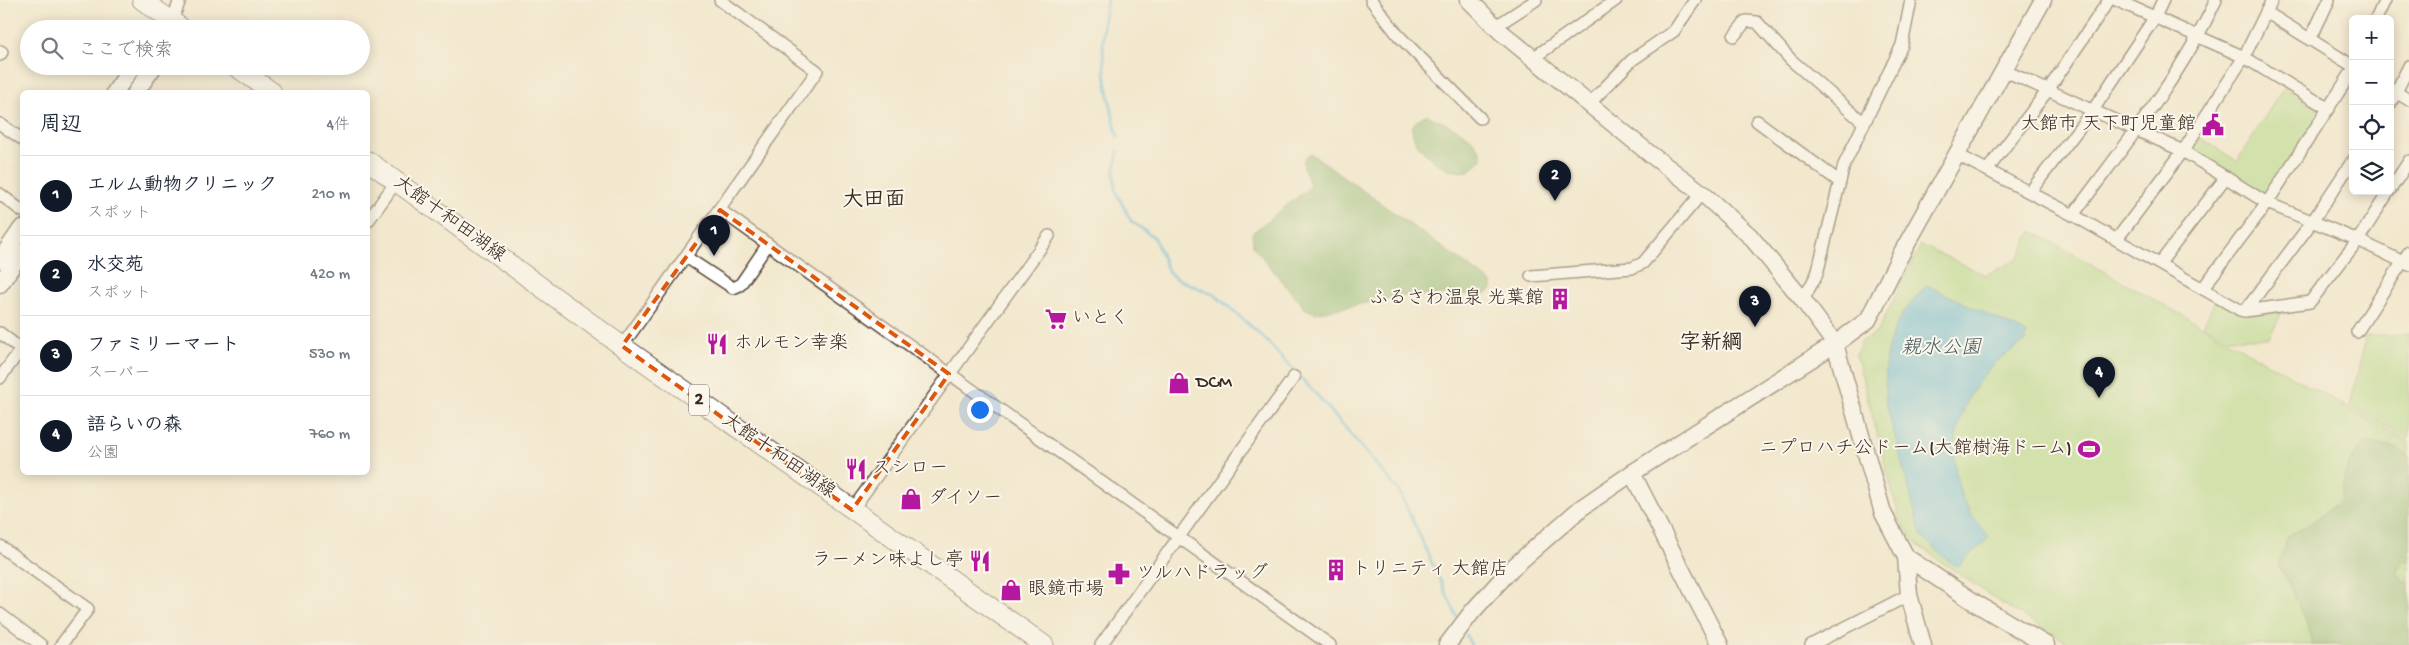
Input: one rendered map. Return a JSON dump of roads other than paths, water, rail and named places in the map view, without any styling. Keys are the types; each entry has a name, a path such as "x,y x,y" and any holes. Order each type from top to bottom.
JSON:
{"main road":[{"path":"142,0 164,20"},
{"path":"248,75 269,90"},
{"name":"大館十和田湖線","path":"370,162 622,346 1044,645"}],"street":[{"path":"174,20 180,0"},
{"path":"622,346 817,71 720,0"},
{"path":"1371,0 1398,35 1480,118"},
{"path":"1469,0 1533,58 1650,154 1702,193 1750,236 1803,300 1836,344 1883,513 1906,557 1977,604 2046,645"},
{"path":"1496,26 1536,0"},
{"path":"1533,58 1616,0"},
{"path":"1590,103 1632,60 1674,32 1695,0"},
{"path":"1803,300 1817,274 1844,165 1902,44 1911,0"},
{"path":"1447,645 1472,612 1511,569 1581,508 1632,473 1836,344 1868,320 1900,256 2043,0"},
{"path":"1988,169 2048,90 2109,0"},
{"path":"2116,0 2244,57 2329,109"},
{"path":"2030,192 2093,110 2155,17 2163,0"},
{"path":"2073,215 2136,130 2199,37 2216,0"},
{"path":"2117,239 2182,151 2244,57 2272,0"},
{"path":"2310,40 2329,0"},
{"path":"2378,15 2385,0"},
{"path":"2266,12 2349,64"},
{"path":"1734,36 1746,21 1757,22 1791,60 1863,122"},
{"path":"0,50 2,52 0,54"},
{"path":"2409,66 2394,91 2409,100"},
{"path":"2003,70 2182,151 2267,203 2407,259 2357,332"},
{"path":"116,90 127,75"},
{"path":"137,90 148,75"},
{"path":"2203,288 2267,203 2349,76"},
{"path":"1757,121 1840,182"},
{"path":"0,124 20,139"},
{"path":"1956,154 2073,215 2245,311 2310,302 2358,240 2387,195"},
{"path":"2394,184 2409,161"},
{"path":"2245,311 2312,222 2349,166"},
{"path":"2160,263 2226,177"},
{"path":"370,218 396,182"},
{"path":"1531,276 1632,268 1644,263 1702,193"},
{"path":"0,194 20,209"},
{"path":"720,210 1330,645"},
{"path":"0,260 20,231"},
{"path":"852,510 1049,236"},
{"path":"686,257 733,288 740,284 768,244"},
{"path":"0,284 20,255"},
{"path":"0,333 20,348"},
{"path":"0,378 20,352"},
{"path":"1101,645 1294,377"},
{"path":"1632,473 1720,645"},
{"path":"0,546 88,609 61,645"},
{"path":"1906,557 1909,595 1923,645"},
{"path":"1811,645 1909,595"},
{"path":"0,614 41,645"}],"water":[{"name":"親水公園","path":"1927,285 2028,334 2024,337 2026,341 1995,363 1982,377 1963,410 1955,448 1955,467 1958,485 1967,508 1989,538 1958,566 1952,564 1921,536 1885,399 1886,356 1892,334 1903,313"}],"waterway":[{"path":"1107,0 1104,17 1103,52 1107,86 1118,137"},
{"path":"1118,151 1114,174 1116,192 1131,221 1154,237 1169,273 1177,279 1215,295 1262,336 1318,396 1399,491 1457,617"},
{"path":"1466,635 1471,645"}],"place":[{"name":"大館市 天下町児童館","path":"2213,125"},
{"name":"水交苑","path":"1555,201"},
{"name":"エルム動物クリニック","path":"714,256"},
{"name":"ふるさわ温泉 光葉館","path":"1560,299"},
{"name":"いとく","path":"1056,319"},
{"name":"ファミリーマート","path":"1755,327"},
{"name":"ホルモン幸楽","path":"717,344"},
{"name":"DCM","path":"1179,383"},
{"name":"語らいの森","path":"2099,398"},
{"name":"ニプロハチ公ドーム(大館樹海ドーム)","path":"2089,449"},
{"name":"スシロー","path":"856,469"},
{"name":"ダイソー","path":"911,499"},
{"name":"ラーメン味よし亭","path":"980,561"},
{"name":"トリニティ 大館店","path":"1336,570"},
{"name":"ツルハドラッグ","path":"1119,574"},
{"name":"眼鏡市場","path":"1011,590"}],"district":[{"name":"大田面","path":"874,201"},
{"name":"字新綱","path":"1711,344"}]}
